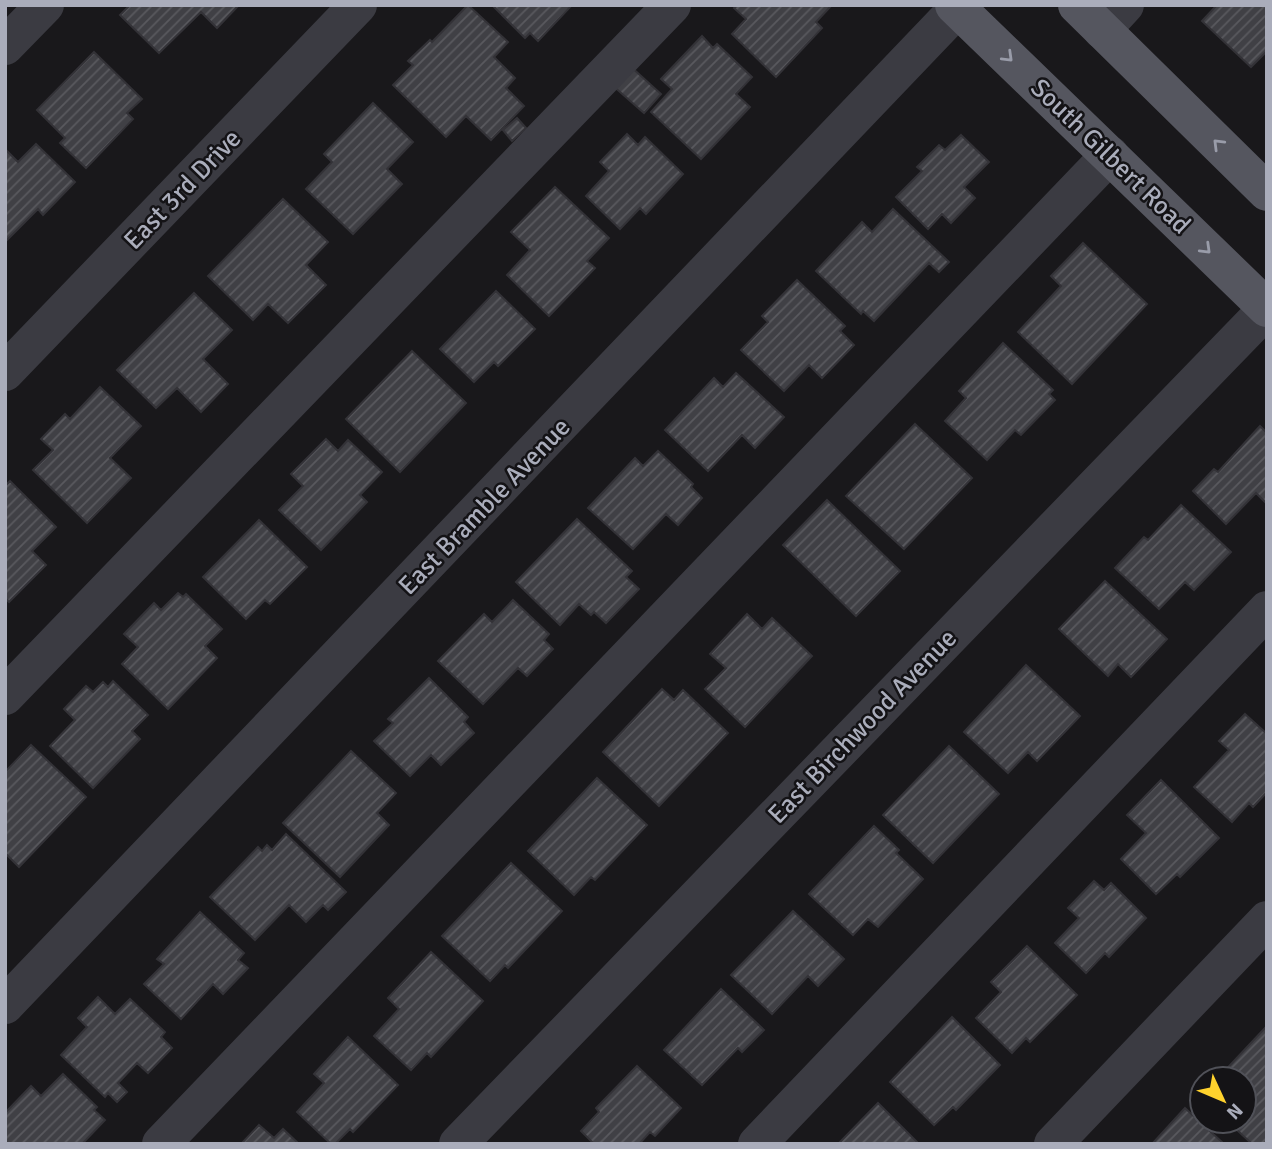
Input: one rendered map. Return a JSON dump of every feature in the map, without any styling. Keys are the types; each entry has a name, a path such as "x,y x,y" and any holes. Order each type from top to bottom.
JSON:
{"main road":[{"name":"South Gilbert Road","path":"958,7 1267,308"},
{"path":"1102,13 1265,186"}],"street":[{"path":"5,46 45,5"},
{"name":"East 3rd Drive","path":"5,372 358,5"},
{"path":"5,696 672,5"},
{"name":"East Bramble Avenue","path":"5,1005 958,7"},
{"path":"161,1144 1110,155"},
{"name":"East Birchwood Avenue","path":"458,1144 1267,308"},
{"path":"757,1144 1267,610"},
{"path":"1053,1144 1267,920"}],"building":[{"path":"130,5 239,5 217,28 201,12 159,53 120,15"},
{"path":"468,5 508,42 494,57 515,78 506,88 524,106 491,140 466,116 446,137 393,85 413,65 408,61 430,40 432,42"},
{"path":"492,5 572,5 538,41 530,33 525,38"},
{"path":"737,5 832,5 816,22 822,28 776,77 732,34 746,19 734,8"},
{"path":"1217,5 1267,5 1267,51 1251,67 1202,21"},
{"path":"702,36 713,48 717,44 752,77 736,94 750,107 701,159 651,112 672,89 661,79"},
{"path":"94,52 142,99 127,113 133,119 86,168 60,143 65,138 37,110"},
{"path":"630,66 661,94 644,113 612,85"},
{"path":"373,103 413,142 387,169 402,184 353,234 306,189 332,162 324,154"},
{"path":"517,118 526,128 512,141 503,130"},
{"path":"627,134 638,145 645,137 683,174 646,214 640,208 620,229 586,196 609,171 600,162"},
{"path":"961,135 989,162 964,187 975,198 951,223 942,214 928,229 896,197 922,171 917,167 939,145 945,150"},
{"path":"36,144 75,182 43,215 38,209 5,242 5,149 18,162"},
{"path":"555,187 609,238 587,261 595,268 549,316 507,275 530,250 511,232"},
{"path":"283,199 328,242 306,265 326,285 288,323 268,304 253,320 208,276"},
{"path":"893,209 949,262 939,272 929,263 874,321 863,311 861,314 816,271 862,222 872,232"},
{"path":"1083,243 1147,304 1072,384 1018,332 1061,286 1051,276"},
{"path":"797,280 845,326 840,331 854,345 822,378 809,365 784,391 741,350 768,322 762,316"},
{"path":"496,291 535,329 498,366 494,362 474,382 440,349"},
{"path":"194,293 232,330 203,359 228,384 201,412 177,388 156,408 117,370"},
{"path":"1003,343 1053,390 1049,394 1055,400 1021,435 1015,430 987,460 945,421 966,398 959,391"},
{"path":"412,351 466,403 400,472 346,419"},
{"path":"736,373 784,417 755,448 742,435 708,471 665,430 714,378 723,387"},
{"path":"100,387 141,426 110,458 131,478 87,523 33,470 53,450 41,439 65,414 70,419"},
{"path":"915,424 972,478 904,549 846,496"},
{"path":"1260,426 1267,433 1267,504 1256,493 1226,524 1193,491 1214,469 1218,472"},
{"path":"326,439 338,451 348,440 382,472 360,495 367,502 321,550 279,510 303,486 291,474"},
{"path":"658,451 693,484 691,487 702,498 678,525 666,514 633,549 588,508 635,458 643,466"},
{"path":"10,481 56,527 32,551 46,565 9,602 5,598 5,486"},
{"path":"827,500 900,571 856,616 783,545"},
{"path":"1181,505 1231,552 1194,590 1185,582 1159,609 1115,568 1144,537 1148,540"},
{"path":"577,519 632,571 626,577 639,589 606,623 579,604 560,625 516,582"},
{"path":"259,520 307,567 270,604 265,600 246,619 203,577"},
{"path":"1105,581 1167,639 1131,677 1118,664 1108,676 1059,629"},
{"path":"178,593 183,597 186,594 222,629 205,646 217,658 168,709 122,664 138,647 124,634 154,603 161,610"},
{"path":"513,600 549,634 544,640 553,649 527,676 518,668 483,704 438,661 484,614 492,622"},
{"path":"747,614 762,629 772,618 812,656 745,727 705,689 726,668 710,654"},
{"path":"1026,665 1080,716 1037,761 1028,752 1008,773 964,732"},
{"path":"429,678 468,717 464,722 474,733 441,765 431,755 410,776 374,741 393,723 388,719"},
{"path":"113,681 148,715 132,731 140,739 93,788 50,746 75,720 64,709 86,686 93,692 103,682 108,687"},
{"path":"662,689 674,700 683,690 728,733 659,806 603,752"},
{"path":"1245,714 1267,734 1267,792 1253,807 1249,803 1232,822 1194,787 1229,750 1219,741"},
{"path":"31,745 86,797 19,867 5,853 5,772"},
{"path":"949,746 999,794 933,863 883,815"},
{"path":"351,751 396,793 377,813 389,825 340,877 283,823"},
{"path":"597,778 647,825 595,880 591,877 574,895 528,851"},
{"path":"1161,780 1219,838 1180,877 1177,874 1156,894 1121,859 1146,833 1127,815"},
{"path":"874,826 899,850 896,853 923,879 878,927 868,919 853,935 809,894"},
{"path":"286,834 346,892 328,910 323,905 306,922 289,905 255,940 210,897 258,847 262,851 267,845 272,850"},
{"path":"511,863 562,911 508,968 505,965 490,981 442,936"},
{"path":"1094,881 1104,890 1111,883 1146,918 1109,957 1105,953 1086,973 1055,943 1079,918 1068,908"},
{"path":"793,911 844,959 818,986 808,976 772,1014 731,975"},
{"path":"200,912 244,953 238,960 248,968 223,994 213,984 181,1019 144,984 164,964 157,959"},
{"path":"1027,946 1077,995 1030,1042 1026,1038 1012,1053 976,1018 1001,992 991,982"},
{"path":"431,952 483,1001 431,1057 427,1053 411,1070 374,1036 399,1009 388,998"},
{"path":"721,989 764,1030 742,1052 738,1048 702,1085 664,1050"},
{"path":"98,997 115,1014 130,999 165,1032 161,1037 172,1048 148,1073 137,1063 118,1083 127,1092 117,1102 108,1093 105,1097 61,1055 87,1027 78,1018"},
{"path":"952,1017 1000,1065 956,1110 953,1107 934,1125 890,1082"},
{"path":"1265,1028 1267,1144 1252,1144 1242,1135 1258,1135 1258,1065 1230,1065"},
{"path":"348,1037 398,1085 353,1132 350,1129 335,1144 331,1144 297,1112 324,1083 314,1074"},
{"path":"637,1066 681,1108 655,1136 650,1132 639,1144 594,1144 581,1131 599,1112 596,1108"},
{"path":"63,1074 97,1107 94,1110 105,1120 82,1144 5,1144 5,1113 31,1086 41,1096"},
{"path":"878,1103 919,1144 839,1143"},
{"path":"1185,1108 1188,1111 1188,1135 1214,1135 1224,1144 1152,1144"},
{"path":"259,1125 274,1138 283,1129 299,1144 241,1144"}]}
